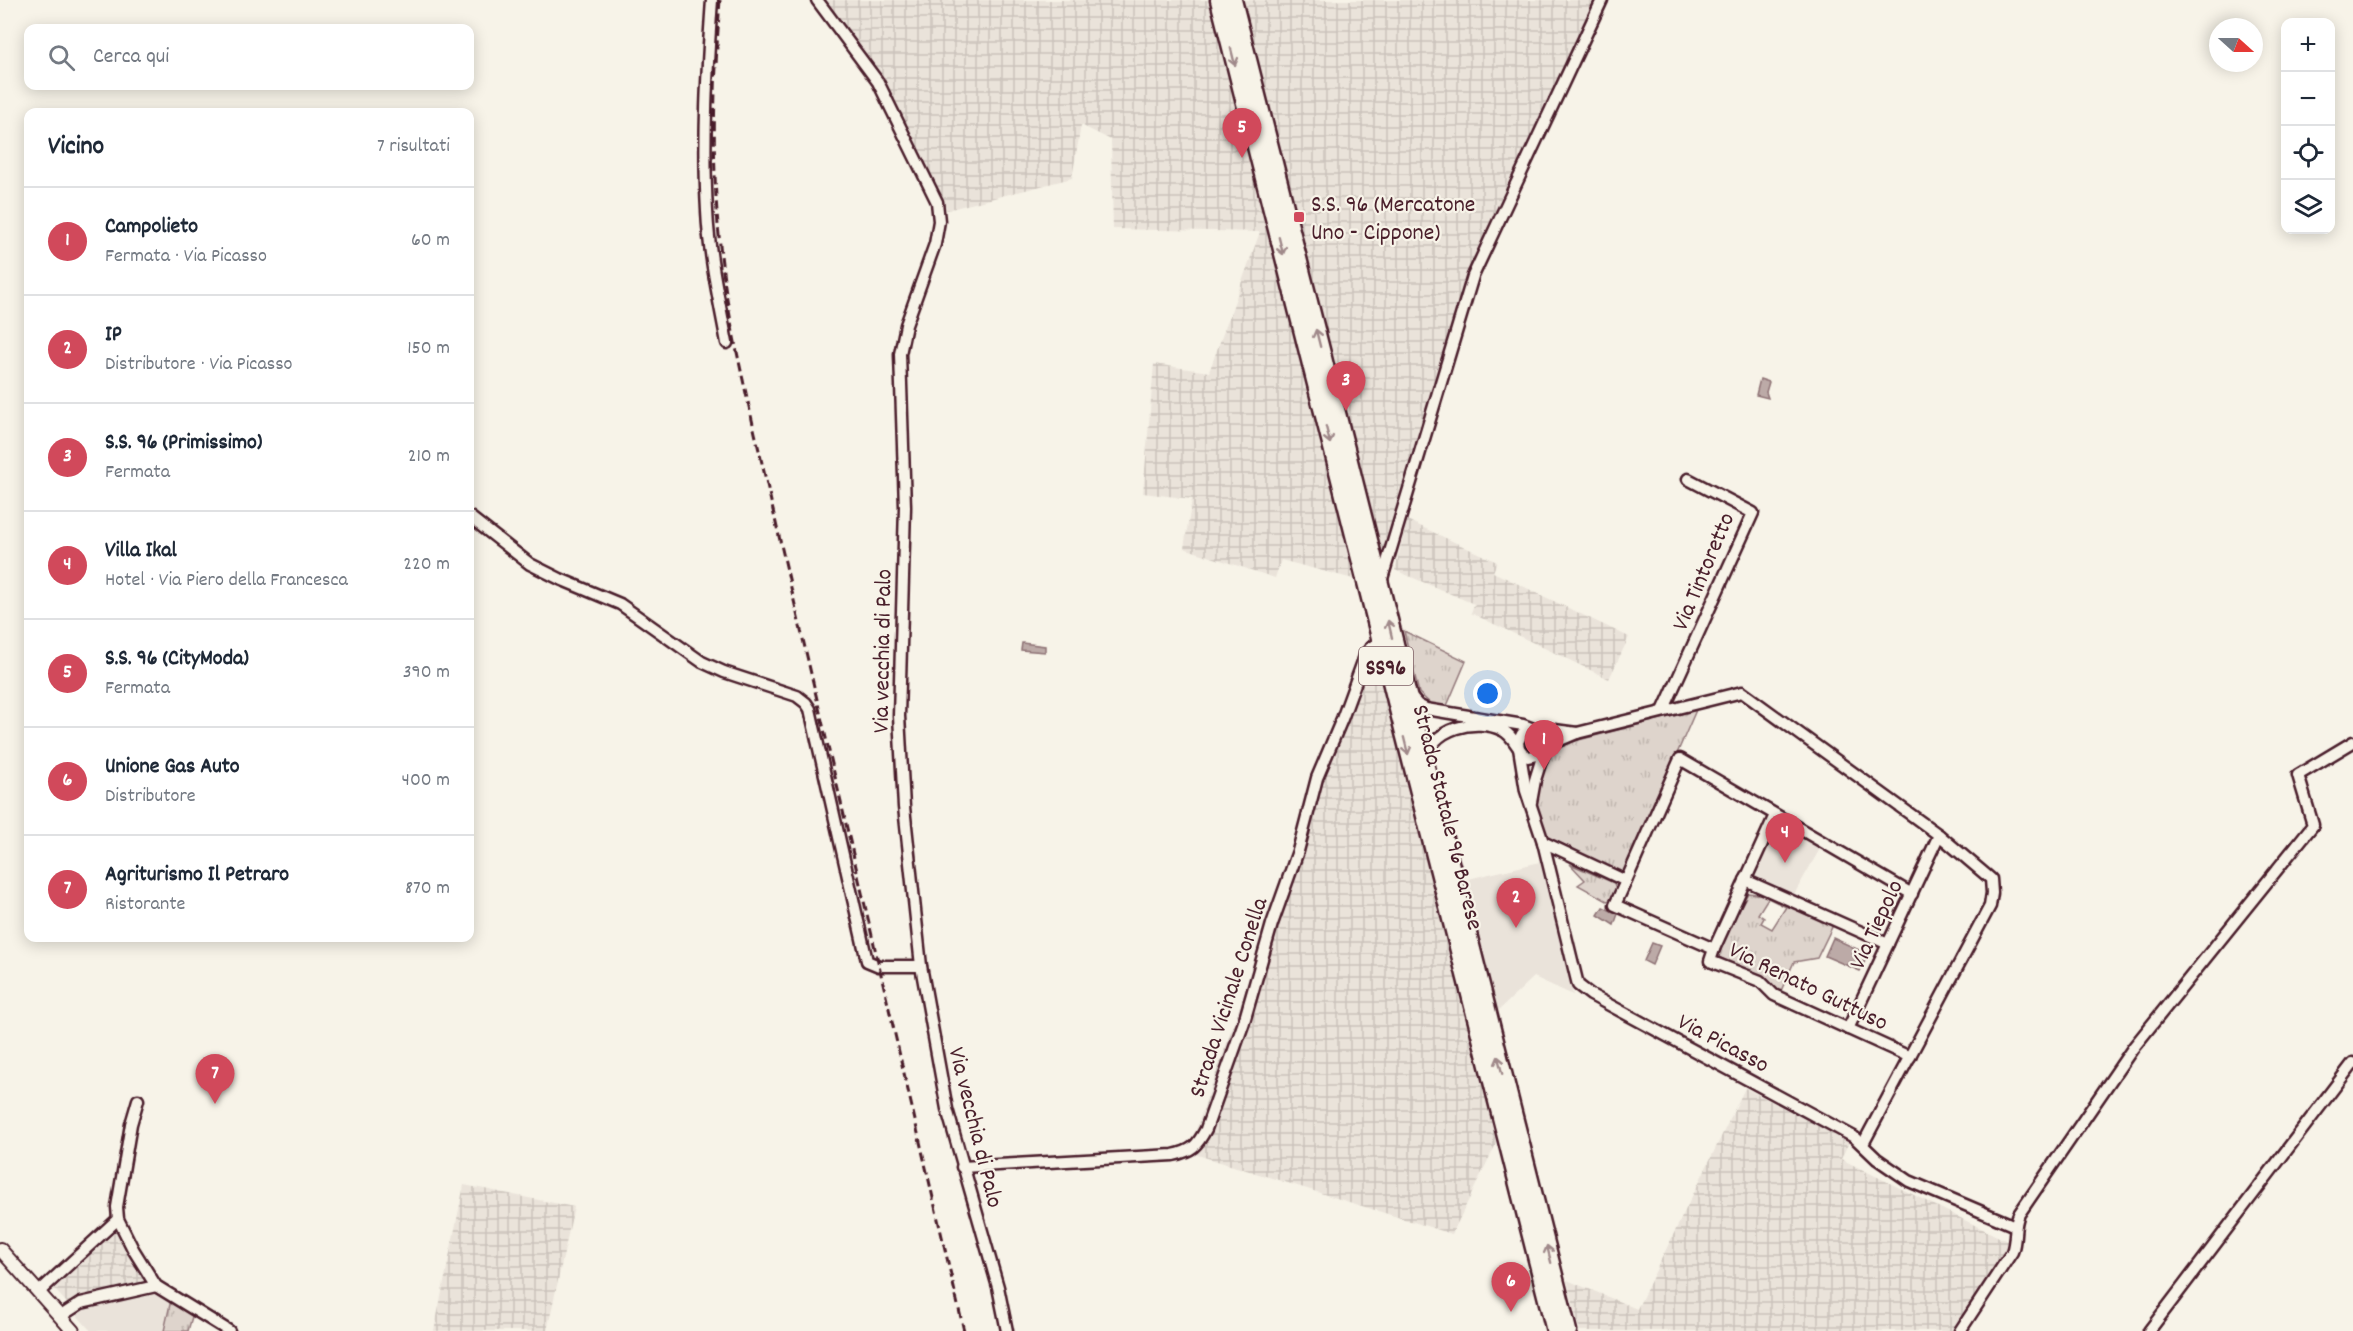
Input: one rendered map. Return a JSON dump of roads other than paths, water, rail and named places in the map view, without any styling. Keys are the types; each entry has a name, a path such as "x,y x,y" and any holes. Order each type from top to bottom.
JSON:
{"main road":[{"name":"Strada Statale 96 Barese","path":"1219,0 1555,1331"},
{"name":"Strada Statale 96 Barese","path":"1233,0 1568,1331"}],"street":[{"path":"712,0 705,134 707,213 714,271 727,343"},
{"name":"Via vecchia di Palo","path":"816,0 878,82 937,202 939,221 935,244 906,325 900,354 905,507 899,716 904,807 921,966 947,1109 998,1287 1007,1331"},
{"path":"1380,586 1473,276 1602,0"},
{"name":"Via Tintoretto","path":"1663,711 1753,513 1688,479"},
{"path":"474,520 530,564 620,604 702,662 724,672 797,696 806,703 810,709 855,905 864,955 867,961 879,966 921,966"},
{"name":"Strada Vicinale Conella","path":"962,1167 1173,1155 1188,1152 1199,1142 1206,1129 1244,1022 1272,924 1298,851 1317,778 1346,710 1365,656 1371,647 1381,643"},
{"path":"1404,686 1413,700 1426,709 1523,725 1545,737 1545,748 1531,802"},
{"path":"1427,773 1428,751 1435,741 1449,731 1461,727 1473,725 1495,727 1505,731 1524,754 1532,757 1545,748 1577,733 1742,692 1939,835 1991,879 1990,906 1863,1144"},
{"path":"1518,747 1522,734 1534,729 1577,733"},
{"path":"1960,1331 2012,1252 2019,1214 2133,1048 2313,825 2298,775 2353,742"},
{"name":"Via Picasso","path":"1518,747 1526,791 1543,842 1575,978 1583,990 1820,1118 1863,1144 1877,1159 1909,1181 2015,1226"},
{"path":"1543,842 1626,881 1680,759 1912,894"},
{"path":"1714,949 1775,815"},
{"name":"Via Tiepolo","path":"1848,1029 1939,835"},
{"path":"1745,880 1888,944"},
{"name":"Via Renato Guttuso","path":"1626,881 1615,905 1714,949 1710,961 1760,981 1774,995 1910,1057"},
{"path":"2149,1331 2353,1063"},
{"path":"138,1100 131,1124 117,1207 118,1219 133,1250 156,1286 229,1331"},
{"path":"39,1292 118,1219"},
{"path":"0,1249 73,1331"},
{"path":"61,1316 81,1303 156,1286"}],"railway":[{"path":"720,0 714,154 717,215 730,316 755,433 964,1331"}],"place":[{"name":"S.S. 96 (CityModa)","path":"1242,158"},
{"name":"S.S. 96 (Mercatone Uno - Cippone)","path":"1299,217"},
{"name":"S.S. 96 (Primissimo)","path":"1346,411"},
{"name":"Campolieto","path":"1544,770"},
{"name":"Villa Ikal","path":"1785,863"},
{"name":"IP","path":"1516,928"},
{"name":"Agriturismo Il Petraro","path":"215,1104"},
{"name":"Unione Gas Auto","path":"1511,1312"}]}
